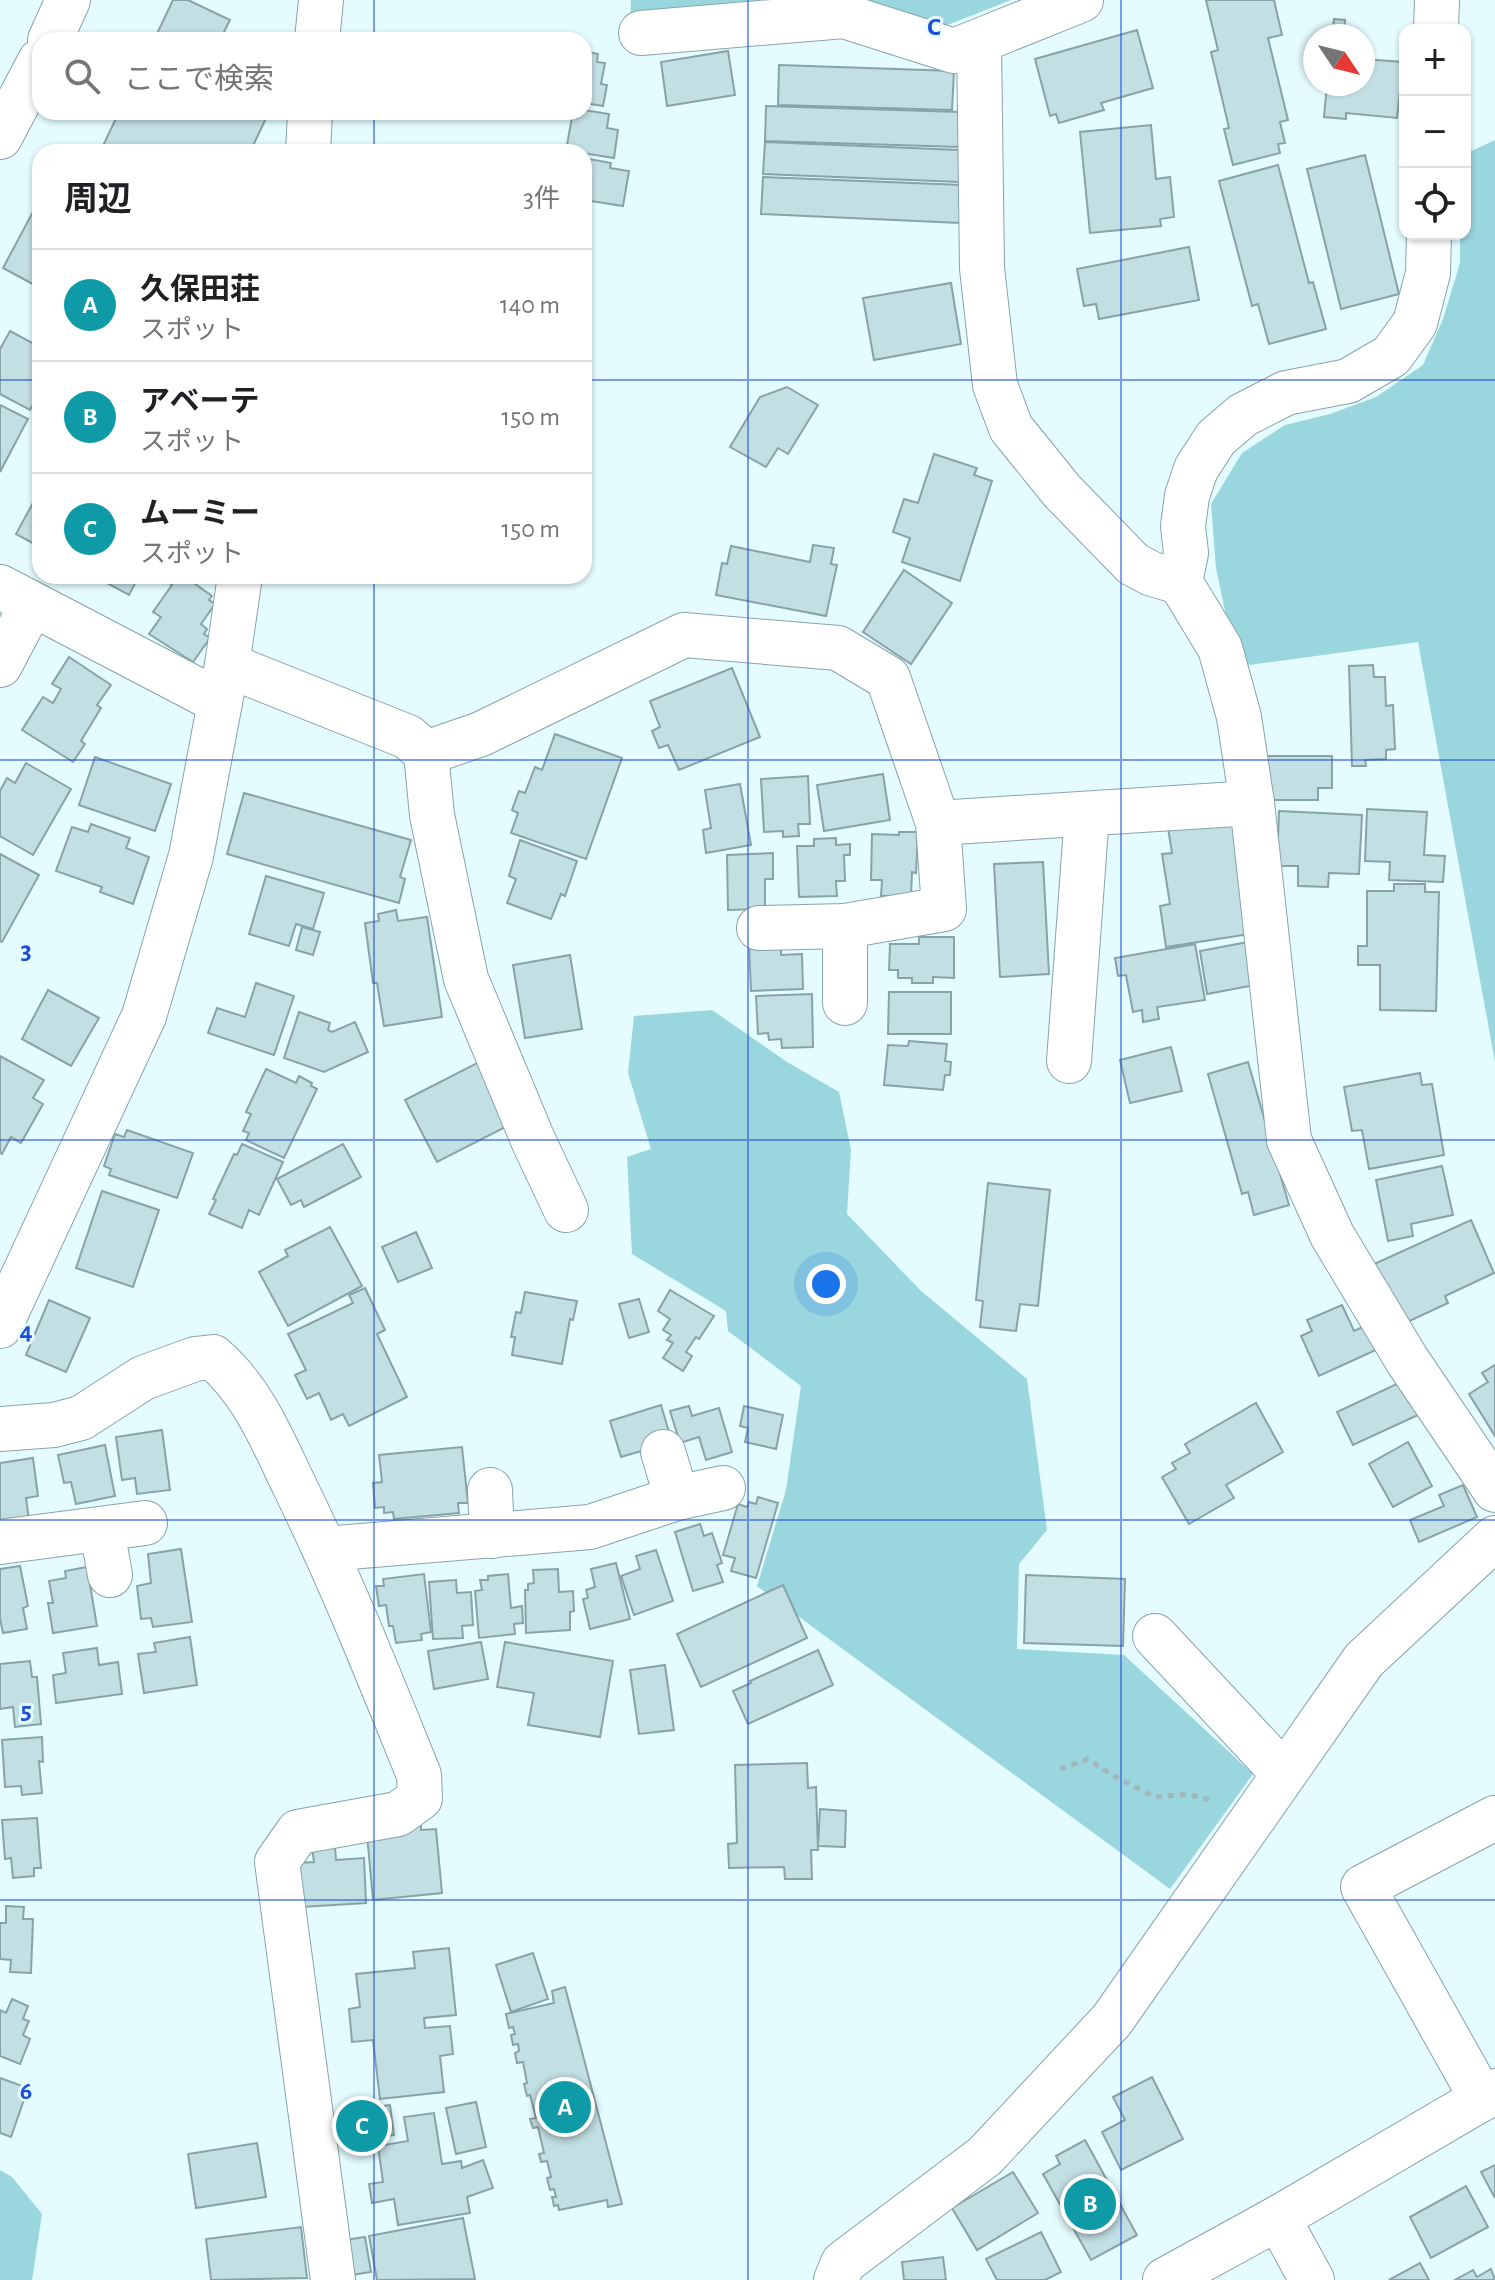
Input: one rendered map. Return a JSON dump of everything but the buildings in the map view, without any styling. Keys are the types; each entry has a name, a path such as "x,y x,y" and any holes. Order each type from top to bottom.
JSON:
{"street":[{"path":"54,32 68,0"},
{"path":"318,32 321,0"},
{"path":"641,33 844,16 954,51 1081,0"},
{"path":"1436,24 1437,0"},
{"path":"979,43 982,268 995,385 1011,428 1062,491 1133,564 1152,574 1180,582 1220,648 1239,717 1252,803 1289,1140 1340,1248 1407,1360 1495,1490"},
{"path":"0,137 32,76"},
{"path":"308,144 310,120"},
{"path":"1180,582 1186,553 1183,526 1187,496 1196,469 1216,438 1243,415 1286,393 1348,381 1391,356 1415,323 1428,273 1429,240"},
{"path":"0,1326 144,1016 191,856 224,683 239,584"},
{"path":"0,665 16,596 224,683 408,737 426,753 432,815 466,979 533,1140 566,1210"},
{"path":"426,753 481,734 684,635 838,648 888,678 938,823 944,909 845,926 759,928"},
{"path":"938,823 1252,803"},
{"path":"1069,1061 1087,814"},
{"path":"845,926 845,1003"},
{"path":"0,1429 54,1425 81,1418 143,1378 195,1359 213,1357 232,1373 256,1407 325,1549 419,1775 420,1798 398,1814 298,1832 277,1862 333,2280"},
{"path":"663,1452 677,1498"},
{"path":"325,1549 590,1527 677,1498 723,1488"},
{"path":"490,1490 492,1536"},
{"path":"0,1542 145,1523"},
{"path":"102,1530 110,1575"},
{"path":"836,2280 843,2263 985,2156 1112,2020 1364,1660 1495,1538"},
{"path":"1155,1636 1283,1773"},
{"path":"1165,2280 1489,2095 1363,1887 1495,1818"},
{"path":"1278,2218 1312,2280"}],"path":[{"path":"1060,1769 1088,1759 1154,1797 1188,1794 1256,1815"}],"shaded area":[{"path":"631,0 776,0 630,23"},
{"path":"841,0 1011,0 945,26"},
{"path":"1495,140 1495,1062 1418,642 1249,665 1229,630 1216,568 1211,504 1242,453 1285,425 1330,414 1376,397 1423,365 1443,319 1460,263 1460,240 1471,240 1471,151"},
{"path":"712,1010 787,1062 839,1092 851,1150 847,1214 921,1291 1027,1379 1047,1530 1019,1564 1017,1649 1124,1655 1253,1774 1170,1889 757,1586 786,1490 801,1386 728,1331 726,1311 632,1254 627,1157 651,1149 628,1073 634,1016"},
{"path":"0,2170 12,2177 42,2214 32,2280 0,2280"}],"place":[{"name":"久保田荘","path":"565,2107"},
{"name":"ムーミー","path":"362,2126"},
{"name":"アベーテ","path":"1090,2204"}]}
